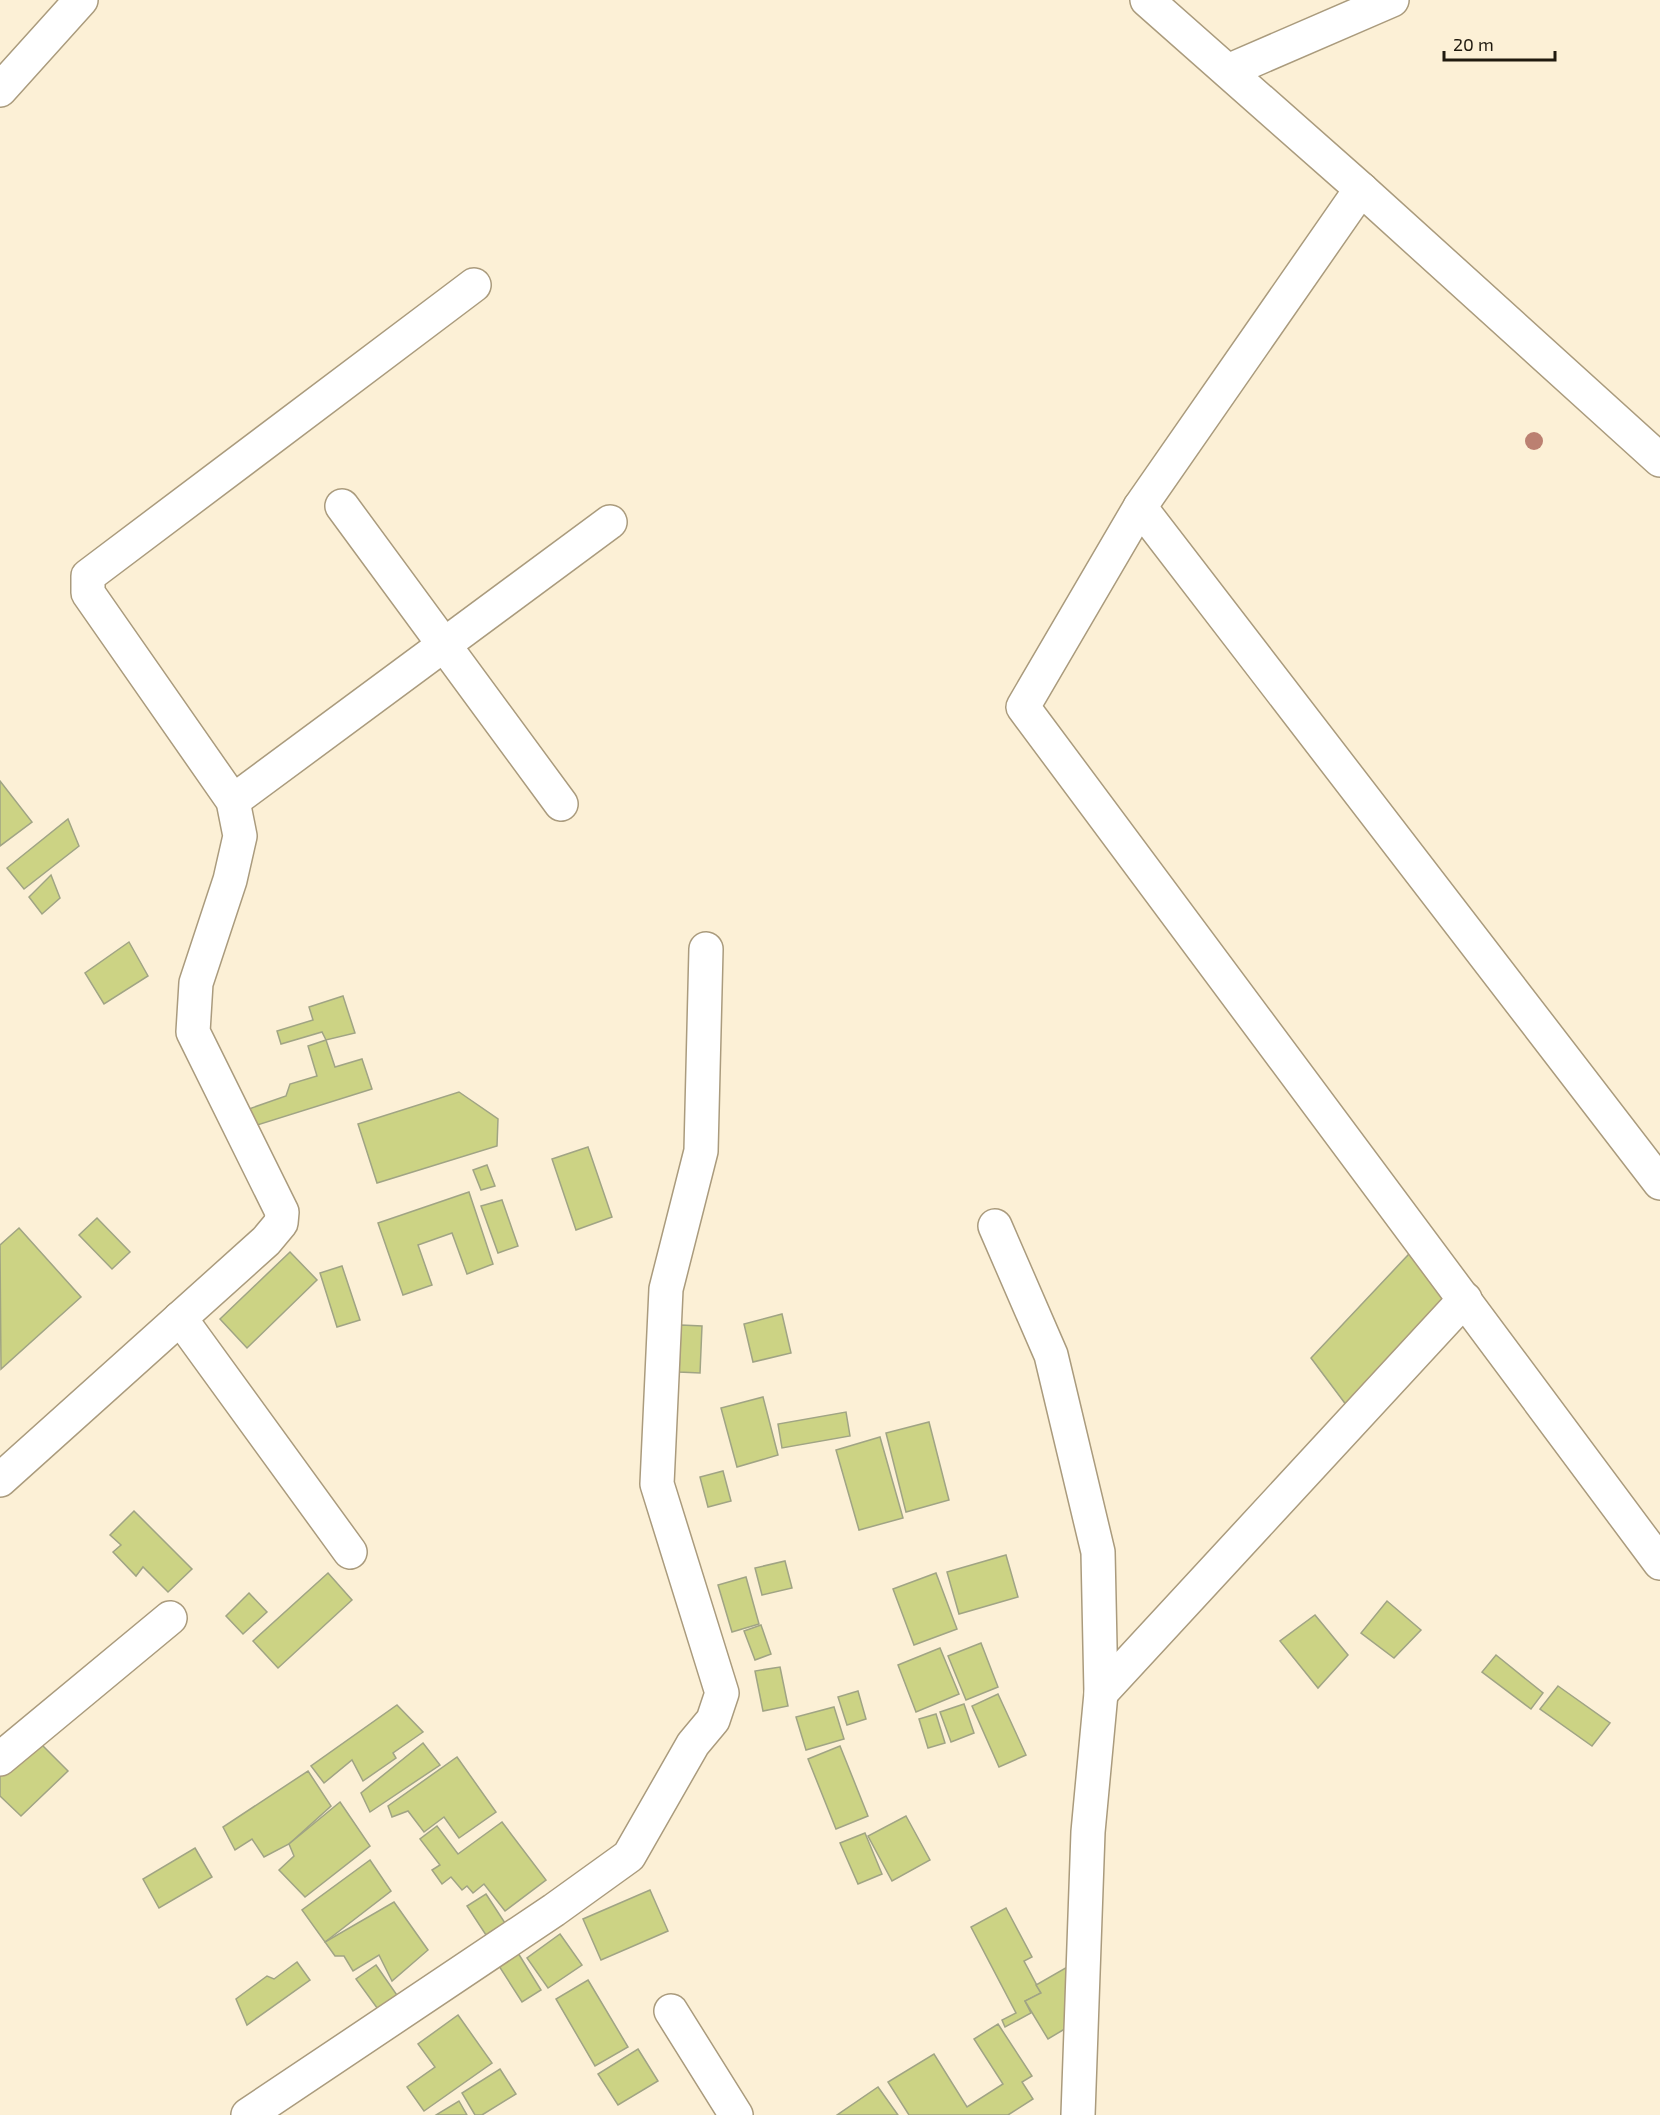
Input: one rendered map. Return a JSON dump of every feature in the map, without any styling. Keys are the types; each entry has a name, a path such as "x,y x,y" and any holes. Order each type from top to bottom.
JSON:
{"street":[{"path":"0,90 81,0"},
{"path":"1148,0 1660,460"},
{"path":"1228,71 1392,0"},
{"path":"1361,189 1140,507 1023,707 1660,1563"},
{"path":"0,1480 266,1241 281,1223 282,1212 193,1032 196,983 231,880 240,836 233,801 88,593 88,576 474,285"},
{"path":"342,506 561,804"},
{"path":"1140,507 1660,1183"},
{"path":"233,801 610,522"},
{"path":"251,2114 554,1910 629,1856 693,1744 713,1720 722,1693 657,1484 666,1289 701,1151 706,949"},
{"path":"994,1226 1051,1355 1098,1552 1101,1693 1088,1832 1078,2115"},
{"path":"1101,1693 1465,1299"},
{"path":"180,1318 350,1552"},
{"path":"0,1759 170,1618"},
{"path":"671,2012 736,2115"}],"building":[{"path":"0,781 32,822 0,846"},
{"path":"68,819 79,846 24,889 7,868"},
{"path":"51,875 60,898 42,914 29,897"},
{"path":"129,942 148,976 104,1004 85,973"},
{"path":"343,996 355,1033 326,1040 322,1032 281,1044 277,1031 313,1020 309,1007"},
{"path":"326,1040 335,1067 362,1059 372,1089 254,1126 243,1111 286,1096 290,1084 317,1076 308,1046"},
{"path":"459,1092 498,1119 497,1146 377,1183 358,1124"},
{"path":"588,1147 612,1217 576,1230 552,1159"},
{"path":"487,1165 495,1186 481,1190 473,1170"},
{"path":"469,1192 493,1264 467,1274 452,1233 418,1245 432,1285 403,1295 378,1223"},
{"path":"502,1200 518,1246 498,1253 481,1206"},
{"path":"97,1218 130,1252 112,1269 79,1235"},
{"path":"19,1228 81,1297 1,1369 0,1245"},
{"path":"290,1252 317,1280 247,1348 220,1319"},
{"path":"1409,1254 1447,1302 1350,1410 1311,1358"},
{"path":"342,1266 360,1320 337,1327 320,1273"},
{"path":"782,1314 791,1353 753,1362 744,1324"},
{"path":"681,1325 702,1326 700,1373 679,1372"},
{"path":"763,1397 778,1455 737,1467 721,1408"},
{"path":"846,1412 850,1436 782,1448 778,1424"},
{"path":"929,1422 949,1500 906,1512 886,1433"},
{"path":"880,1437 903,1518 859,1530 836,1450"},
{"path":"723,1471 731,1501 708,1507 700,1477"},
{"path":"134,1511 192,1569 168,1592 143,1567 136,1576 113,1552 121,1545 110,1535"},
{"path":"1006,1555 1018,1597 959,1614 947,1572"},
{"path":"785,1561 792,1588 762,1595 755,1568"},
{"path":"328,1573 352,1600 278,1668 253,1641"},
{"path":"936,1573 957,1629 914,1645 893,1589"},
{"path":"746,1577 759,1624 732,1632 718,1585"},
{"path":"249,1593 267,1612 243,1634 226,1616"},
{"path":"1387,1601 1421,1630 1394,1658 1361,1633"},
{"path":"1315,1615 1348,1655 1318,1688 1280,1641"},
{"path":"761,1625 771,1654 755,1660 744,1631"},
{"path":"981,1643 998,1687 966,1700 948,1656"},
{"path":"940,1648 959,1694 916,1712 898,1665"},
{"path":"1496,1655 1543,1693 1531,1709 1482,1672"},
{"path":"780,1667 788,1706 763,1711 755,1671"},
{"path":"1558,1686 1610,1723 1592,1746 1540,1709"},
{"path":"858,1691 866,1719 847,1725 838,1697"},
{"path":"998,1694 1026,1755 999,1767 972,1706"},
{"path":"964,1704 974,1733 951,1742 940,1712"},
{"path":"397,1705 423,1732 393,1753 396,1758 363,1781 352,1760 324,1783 311,1766"},
{"path":"834,1707 844,1739 806,1750 796,1717"},
{"path":"936,1714 945,1743 928,1748 919,1719"},
{"path":"37,1740 68,1771 21,1816 0,1796 0,1776"},
{"path":"423,1743 440,1765 370,1812 361,1793"},
{"path":"840,1746 868,1816 836,1829 808,1759"},
{"path":"457,1757 496,1812 459,1838 444,1817 424,1832 408,1811 392,1817 388,1806"},
{"path":"308,1771 331,1806 289,1844 264,1857 252,1839 235,1850 223,1827"},
{"path":"340,1802 370,1846 305,1897 279,1870 294,1856 289,1844"},
{"path":"906,1816 930,1860 892,1881 868,1836"},
{"path":"502,1822 546,1880 505,1911 484,1884 473,1893 467,1886 462,1890 451,1877 442,1884 432,1870 440,1865 420,1839 437,1826 458,1854"},
{"path":"865,1833 882,1874 858,1884 840,1843"},
{"path":"195,1848 212,1877 159,1908 143,1879"},
{"path":"370,1860 391,1891 325,1942 302,1910"},
{"path":"650,1890 668,1931 601,1960 583,1919"},
{"path":"486,1894 505,1923 486,1935 467,1906"},
{"path":"394,1902 428,1950 392,1981 379,1955 353,1971 344,1956 335,1956 325,1942"},
{"path":"1006,1908 1032,1957 1024,1961 1041,1993 1025,2001 1031,2013 1005,2027 1002,2020 1016,2013 971,1927"},
{"path":"560,1934 582,1965 548,1988 527,1958"},
{"path":"518,1953 541,1990 522,2002 499,1966"},
{"path":"297,1962 310,1980 247,2025 236,1999 267,1976 274,1979"},
{"path":"376,1965 399,1998 380,2012 356,1979"},
{"path":"1069,1966 1068,2027 1048,2039 1025,2001 1041,1993 1036,1985"},
{"path":"588,1980 628,2047 595,2066 556,1999"},
{"path":"458,2015 492,2063 424,2111 407,2087 435,2067 418,2044"},
{"path":"998,2024 1032,2076 1022,2082 1033,2099 1008,2115 909,2115 888,2082 934,2054 967,2107 1003,2084 974,2039"},
{"path":"638,2049 658,2081 618,2105 598,2074"},
{"path":"500,2069 516,2094 482,2115 475,2115 462,2093"},
{"path":"878,2087 898,2115 837,2115"},
{"path":"459,2101 467,2115 436,2115"}]}
